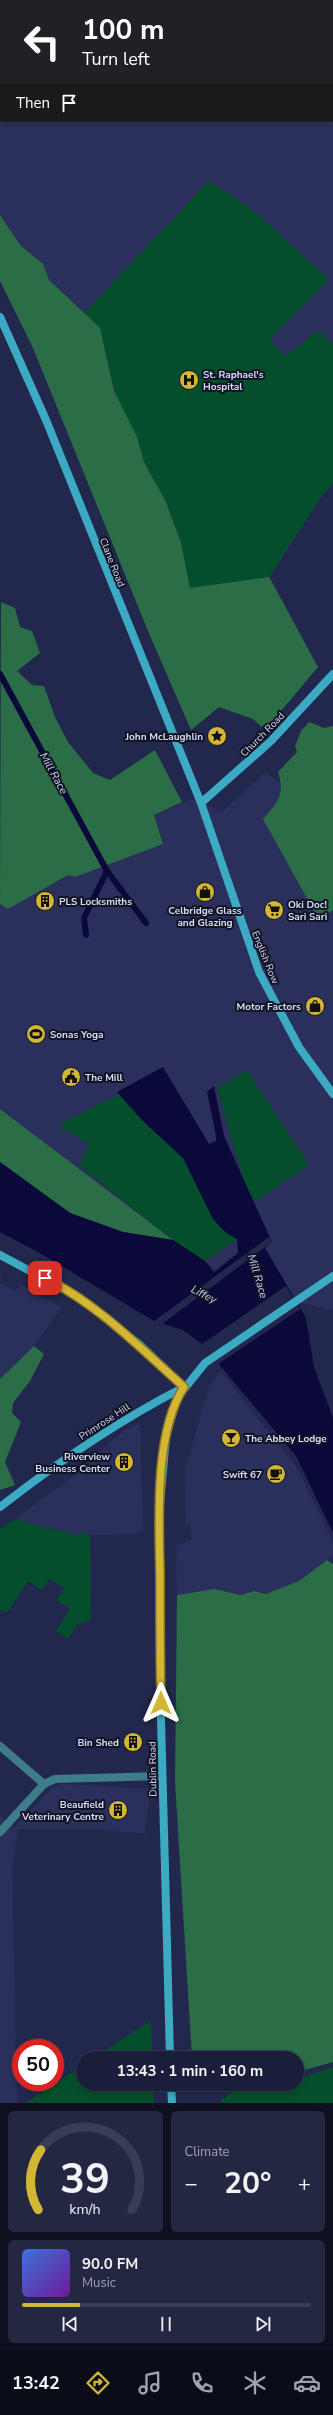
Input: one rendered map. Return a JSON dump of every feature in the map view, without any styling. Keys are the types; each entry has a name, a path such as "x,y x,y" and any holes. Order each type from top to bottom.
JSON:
{"main road":[{"name":"Clane Road","path":"0,317 46,420 70,484 206,815"},
{"name":"Church Road","path":"201,803 271,741 333,674"},
{"name":"English Row","path":"206,815 259,972 299,1047 333,1094"},
{"path":"0,1255 78,1297 134,1341 184,1387 205,1363 333,1276"},
{"name":"Primrose Hill","path":"0,1507 73,1453 134,1412 184,1387"},
{"name":"Dublin Road","path":"170,2051 162,1776 159,1515 166,1437 170,1415 184,1387"},
{"path":"171,2091 172,2103"}],"street":[{"path":"0,1746 44,1784"},
{"path":"0,1832 44,1784 55,1779 162,1776"}],"shaded area":[{"name":"St. Raphael's Hospital","path":"0,122 333,122 333,484 323,494 270,577 318,667 265,730 253,719 219,707 191,730 148,631 33,348 0,281"},
{"path":"266,772 306,805 319,920 333,910 333,1310 295,1302 265,1248 215,1272 205,1261 73,1170 0,1109 0,901 66,873 163,844 154,815 193,799 222,812"},
{"path":"0,1273 1,1283 14,1291 22,1285 61,1308 34,1346 0,1379"},
{"path":"221,1372 297,1468 333,1542 333,1555 299,1581 266,1594 254,1591 241,1595 214,1589 177,1595 176,1546 191,1540 191,1525 186,1525 185,1470 209,1386"},
{"path":"133,1425 140,1425 143,1531 133,1534 90,1535 82,1532 81,1535 75,1535 15,1519 98,1458 100,1452 111,1441"},
{"path":"63,1784 150,1789 145,1834 92,1829 18,1829 12,1867 16,2039 12,2039 12,2091 17,2091 17,2103 0,2103 0,1815 15,1827 51,1789"}],"green space":[{"path":"209,181 254,211 329,280 269,339 286,356 319,330 333,345 333,484 323,494 269,577 190,588 181,543 166,502 144,462 137,437 116,396 100,328 84,313"},
{"path":"0,215 20,245 43,264 49,280 100,328 114,391 137,437 144,462 166,502 181,543 190,588 269,577 318,667 265,730 253,719 219,707 191,730 148,631 33,348 0,281"},
{"path":"1,602 15,608 20,627 32,631 40,653 17,671 32,685 44,686 55,717 68,742 93,773 110,780 155,750 182,802 154,815 163,844 75,877 68,875 8,909 0,904"},
{"path":"309,722 324,728 333,726 333,910 319,920 263,819 273,808 279,798 281,787 278,772 297,752 295,746 301,731"},
{"path":"247,1070 309,1165 254,1202 245,1185 217,1088"},
{"path":"120,1094 142,1121 183,1158 213,1219 225,1232 237,1239 205,1261 173,1240 79,1165 90,1145 58,1125"},
{"path":"0,1109 173,1240 123,1232 70,1213 0,1162"},
{"path":"34,1346 44,1354 30,1381 13,1403 12,1413 21,1422 5,1462 15,1485 0,1490 0,1379"},
{"path":"15,1519 75,1535 81,1535 81,1532 90,1535 91,1620 77,1625 68,1639 56,1631 70,1609 57,1600 64,1588 50,1579 42,1590 28,1581 7,1613 0,1610 0,1529"},
{"path":"327,1560 333,1564 333,2062 304,2070 304,2051 192,2051 175,1782 177,1595 214,1589 241,1595 254,1591 266,1594 299,1581"},
{"path":"151,2020 152,2051 104,2051"},
{"path":"333,2067 333,2103 220,2103 220,2101 233,2091 304,2091 304,2077"},
{"path":"76,2070 76,2091 153,2091 154,2103 25,2103 43,2091 64,2091 64,2077"}],"water":[{"name":"Liffey","path":"163,1067 209,1144 216,1141 207,1092 214,1086 224,1136 272,1242 265,1248 306,1318 314,1367 333,1418 333,1533 296,1456 202,1344 183,1330 154,1321 38,1252 0,1232 0,1162 70,1213 123,1232 173,1240 205,1261 214,1272 238,1253 237,1239 225,1232 213,1219 183,1158 142,1120 117,1092"}],"pier":[{"path":"269,1237 272,1242 162,1324 154,1321"},
{"path":"286,1286 300,1309 218,1364 202,1344"}],"waterway":[{"name":"Mill Race","path":"0,674 107,871 146,923"},
{"name":"Mill Race","path":"86,935 84,918 107,871"}],"place":[{"name":"St. Raphael's Hospital","path":"189,380"},
{"name":"John McLaughlin","path":"217,736"},
{"name":"Celbridge Glass and Glazing","path":"205,892"},
{"name":"PLS Locksmiths","path":"45,901"},
{"name":"Oki Doc! Sari Sari","path":"274,910"},
{"name":"Motor Factors","path":"315,1006"},
{"name":"Sonas Yoga","path":"36,1034"},
{"name":"The Mill","path":"71,1077"},
{"name":"The Abbey Lodge","path":"231,1438"},
{"name":"Riverview Business Center","path":"124,1462"},
{"name":"Swift 67","path":"276,1474"},
{"name":"Bin Shed","path":"133,1742"},
{"name":"Beaufield Veterinary Centre","path":"118,1810"}],"route":[{"path":"45,1278 78,1297 112,1322 184,1387 177,1398 170,1415 162,1472 159,1515 161,1703"}]}
